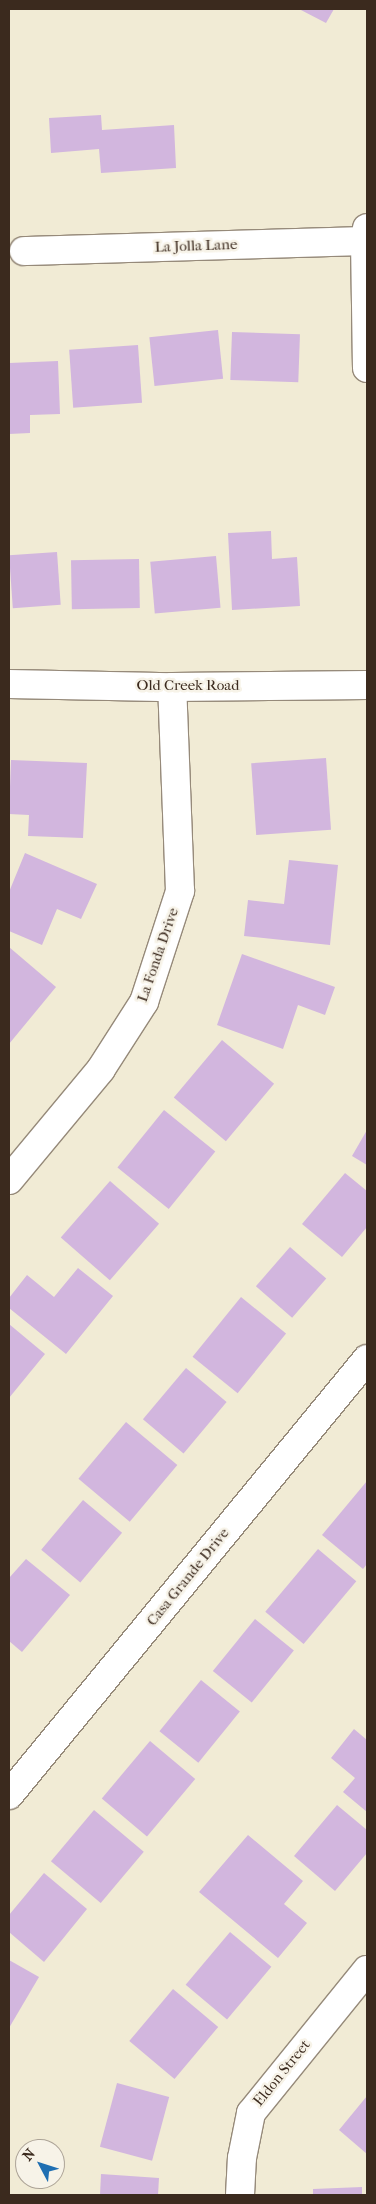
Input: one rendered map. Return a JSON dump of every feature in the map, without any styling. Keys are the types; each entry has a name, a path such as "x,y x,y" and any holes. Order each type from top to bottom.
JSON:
{"street":[{"name":"La Jolla Lane","path":"24,251 366,237"},
{"path":"366,237 367,368"},
{"name":"Old Creek Road","path":"9,684 172,687 367,685"},
{"name":"La Fonda Drive","path":"9,1180 101,1068 144,1002 180,891 172,687"},
{"name":"Casa Grande Drive","path":"9,1795 367,1359"},
{"name":"Eldon Street","path":"240,2195 242,2158 251,2113 367,1970"}],"building":[{"path":"299,9 334,9 326,23"},
{"path":"101,115 102,130 174,125 176,168 101,173 99,149 51,153 49,118"},
{"path":"218,330 223,379 154,386 149,337"},
{"path":"232,332 300,334 298,382 230,380"},
{"path":"138,345 142,403 73,408 69,350"},
{"path":"58,361 60,414 30,415 30,433 9,434 9,363"},
{"path":"271,531 272,559 297,557 300,606 232,610 228,533"},
{"path":"57,552 61,605 13,608 9,555"},
{"path":"216,556 221,608 155,614 150,562"},
{"path":"139,559 140,608 72,609 71,560"},
{"path":"326,758 331,830 256,835 251,763"},
{"path":"11,760 87,763 83,838 28,836 29,815 9,814"},
{"path":"25,853 97,884 81,919 57,909 42,945 9,931 9,892"},
{"path":"289,860 338,865 330,945 244,936 248,900 284,904"},
{"path":"9,947 56,987 9,1044"},
{"path":"242,954 335,987 325,1015 298,1005 283,1049 217,1025"},
{"path":"222,1040 274,1084 226,1141 174,1097"},
{"path":"164,1110 215,1152 169,1209 117,1168"},
{"path":"367,1130 367,1165 352,1156"},
{"path":"345,1173 367,1191 367,1227 342,1257 302,1224"},
{"path":"110,1181 159,1224 110,1280 61,1238"},
{"path":"290,1247 326,1278 292,1318 256,1286"},
{"path":"78,1268 113,1296 66,1354 9,1308 9,1298 27,1275 54,1297"},
{"path":"241,1297 286,1334 238,1393 193,1357"},
{"path":"9,1324 45,1354 9,1398"},
{"path":"186,1368 227,1402 184,1453 143,1419"},
{"path":"126,1422 177,1465 130,1522 78,1479"},
{"path":"367,1481 367,1564 363,1569 322,1535"},
{"path":"83,1500 122,1533 80,1583 41,1550"},
{"path":"318,1549 356,1581 304,1644 265,1612"},
{"path":"26,1559 70,1595 22,1652 9,1641 9,1578"},
{"path":"255,1619 294,1650 252,1703 213,1671"},
{"path":"201,1680 240,1711 198,1763 159,1731"},
{"path":"354,1729 367,1740 367,1812 343,1792 355,1778 331,1758"},
{"path":"150,1741 195,1779 147,1836 102,1798"},
{"path":"337,1805 367,1830 367,1853 335,1891 294,1856"},
{"path":"94,1810 144,1852 101,1903 51,1861"},
{"path":"248,1835 303,1881 284,1904 307,1923 278,1958 199,1892"},
{"path":"44,1873 87,1909 44,1962 9,1932 9,1915"},
{"path":"230,1932 271,1967 227,2020 186,1985"},
{"path":"9,1960 39,1977 9,2028"},
{"path":"173,1989 218,2027 174,2079 129,2041"},
{"path":"117,2083 169,2097 152,2161 100,2147"},
{"path":"367,2096 367,2154 339,2130"},
{"path":"101,2174 159,2178 158,2195 100,2195"},
{"path":"362,2187 362,2195 313,2195 313,2189"}]}
